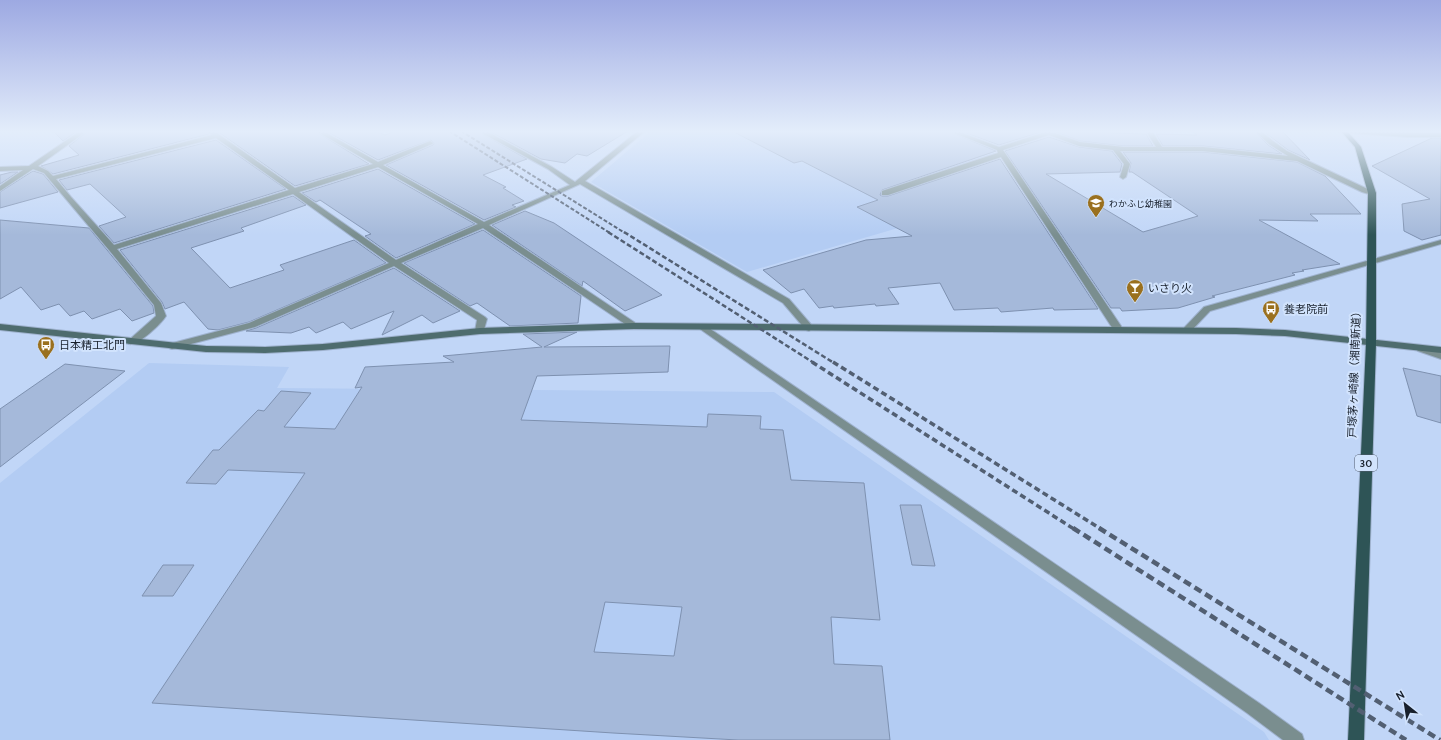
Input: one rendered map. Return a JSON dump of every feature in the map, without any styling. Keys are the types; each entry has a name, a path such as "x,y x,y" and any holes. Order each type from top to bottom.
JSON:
{"main road":[{"name":"戸塚茅ヶ崎線（湘南新道）","path":"1356,740 1370,343 1372,193 1364,166"}],"street":[{"path":"52,178 97,166"},
{"path":"258,166 395,263 482,319 480,331"},
{"path":"112,248 375,166"},
{"path":"378,166 483,224 634,326"},
{"path":"545,166 786,301 809,328"},
{"path":"172,346 252,325 577,183 599,166"},
{"path":"885,193 963,166"},
{"path":"1010,166 1118,329"},
{"path":"1123,177 1127,166"},
{"path":"1312,166 1346,183 1372,193"},
{"path":"0,189 30,167"},
{"path":"0,169 30,167 46,172 112,248 158,305 161,316 153,325 132,342"},
{"path":"1188,330 1207,309 1441,242"},
{"path":"0,327 206,349 280,349 380,342 480,331 634,326 703,326 1188,330 1285,334 1441,350"},
{"path":"703,326 1253,708 1296,740"},
{"path":"1421,349 1441,356"}],"shaded area":[{"path":"610,166 960,166 880,192 929,219 747,272 591,182"},
{"path":"149,363 289,367 277,388 774,392 1264,732 1269,740 0,740 0,483"}],"building":[{"path":"41,166 43,166 86,166 53,174"},
{"path":"116,166 252,166 286,189 114,243 99,226 126,217 90,184 67,190 59,180"},
{"path":"266,166 364,166 295,186"},
{"path":"387,166 509,166 483,175 506,187 503,188 524,201 512,205 516,207 484,220"},
{"path":"811,166 954,166 882,190 880,195 888,196 980,166 1004,166 1098,309 1054,310 1053,308 1001,312 998,308 954,310 940,283 888,288 899,304 876,306 875,304 834,308 833,306 819,308 804,289 791,293 763,270 866,240 912,236 857,207 878,200"},
{"path":"1015,166 1122,166 1120,172 1046,174 1143,232 1198,216 1132,172 1129,172 1130,166 1304,166 1325,176 1361,214 1310,214 1318,221 1259,220 1340,264 1302,270 1304,271 1292,273 1295,275 1212,296 1215,297 1178,308 1122,311 1120,308 1111,308"},
{"path":"1372,166 1441,166 1441,235 1422,240 1404,231 1402,204 1430,199"},
{"path":"378,169 475,224 396,258 365,236 371,234 320,200 316,202 302,193"},
{"path":"33,171 43,174 58,192 0,208 0,192"},
{"path":"18,172 0,184 0,175"},
{"path":"293,196 306,205 241,228 244,231 191,248 230,288 284,270 280,265 354,240 386,263 249,322 218,330 208,329 184,302 165,309 162,302 120,250"},
{"path":"525,211 554,223 662,295 625,311 583,281 582,286 492,225"},
{"path":"0,220 89,228 153,306 154,313 132,321 120,309 92,319 84,311 70,316 59,304 41,310 21,287 0,299"},
{"path":"483,230 581,296 578,323 510,326 477,303 470,306 404,263"},
{"path":"394,268 460,311 433,323 422,315 382,335 394,311 351,329 343,322 316,333 309,327 291,333 246,331 256,328"},
{"path":"577,332 544,347 670,346 668,372 537,376 521,420 707,427 708,414 761,416 760,429 783,430 791,480 864,483 880,620 831,617 834,664 882,666 890,740 738,740 152,703 305,473 228,470 216,484 186,483 213,450 219,450 258,410 264,411 281,391 311,393 284,427 335,429 362,387 355,388 365,367 454,362 443,356 542,347 523,334","holes":["605,602 682,607 674,656 594,652"]},
{"path":"65,364 125,371 0,467 0,409"},
{"path":"1403,368 1441,376 1441,423 1417,416"},
{"path":"900,505 921,505 935,566 912,565"},
{"path":"163,565 194,565 173,596 142,596"}],"railway":[{"path":"504,166 610,233"},
{"path":"517,166 625,233"},
{"path":"608,232 814,363"},
{"path":"624,232 834,363"},
{"path":"812,362 1074,529"},
{"path":"833,362 1101,529"},
{"path":"1073,528 1406,740"},
{"path":"1099,528 1440,740"}],"place":[{"name":"わかふじ幼稚園","path":"1096,218"},
{"name":"いさり火","path":"1135,303"},
{"name":"養老院前","path":"1271,324"},
{"name":"日本精工北門","path":"46,360"}]}
